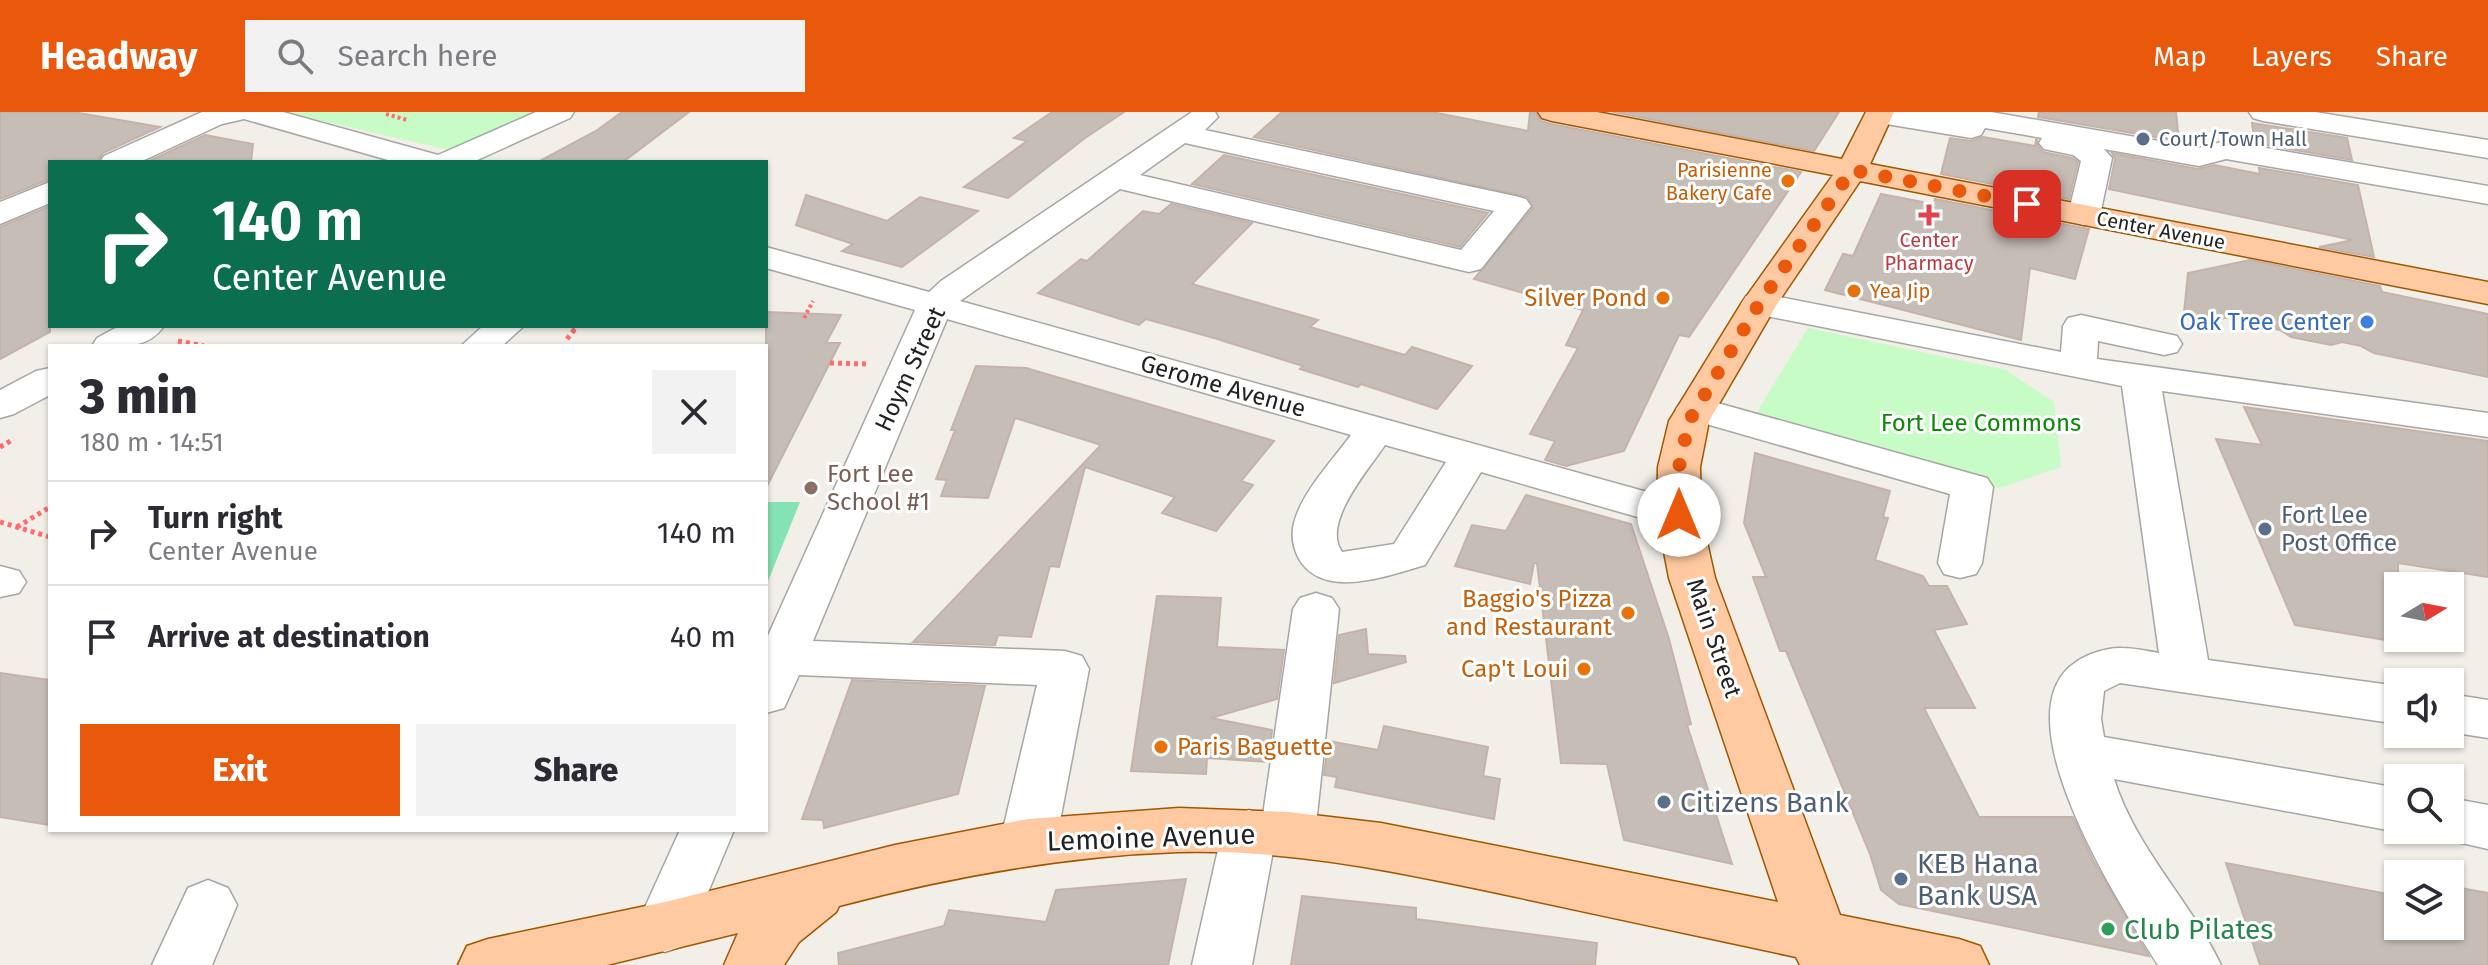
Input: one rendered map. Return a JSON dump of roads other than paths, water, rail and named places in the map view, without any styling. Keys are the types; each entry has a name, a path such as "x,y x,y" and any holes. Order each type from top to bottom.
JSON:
{"main road":[{"name":"Center Avenue","path":"1552,112 2488,293"},
{"name":"Main Street","path":"1823,950 1692,578 1679,515 1679,467 1689,421 1759,304 1852,170 1880,113"},
{"name":"Lemoine Avenue","path":"488,965 665,927 835,882 1028,842 1179,830 1269,833 1381,846 1823,950 1959,965"},
{"path":"754,965 762,943 773,927 835,882"}],"street":[{"path":"452,160 560,112"},
{"name":"Hoym Street","path":"774,676 935,305 953,288 1211,112"},
{"path":"1942,112 2199,157 2225,150 2488,195"},
{"path":"2263,112 2318,116 2488,149"},
{"path":"120,160 237,113 420,160"},
{"path":"1880,113 2092,152 2097,158 2084,215"},
{"path":"1114,178 1469,262 1515,206 1180,133"},
{"path":"0,214 48,192"},
{"name":"Gerome Avenue","path":"768,258 1679,515"},
{"path":"1759,304 2078,367 2081,326 2152,361 2488,425"},
{"path":"114,344 142,328"},
{"path":"482,344 503,328"},
{"path":"2152,361 2186,674"},
{"path":"0,406 48,380"},
{"path":"1696,409 1972,487 1960,563"},
{"path":"1375,429 1317,519 1316,546 1320,558 1341,566 1359,566 1409,555 1470,456"},
{"path":"1222,965 1269,833 1316,609"},
{"path":"2191,965 2102,818 2081,753 2074,707 2080,683 2099,670 2120,665 2384,703"},
{"path":"774,676 1065,669 1028,842"},
{"path":"2464,715 2488,719"},
{"path":"2081,753 2384,807"},
{"path":"2464,823 2488,827"},
{"path":"665,927 706,832"},
{"path":"182,965 208,905"}],"place":[{"name":"Court/Town Hall","path":"2143,139"},
{"name":"Parisienne Bakery Cafe","path":"1788,181"},
{"name":"Center Pharmacy","path":"1929,215"},
{"name":"Yea Jip","path":"1854,291"},
{"name":"Silver Pond","path":"1663,298"},
{"name":"Oak Tree Center","path":"2367,322"},
{"name":"Fort Lee School #1","path":"811,488"},
{"name":"Fort Lee Post Office","path":"2265,529"},
{"name":"Baggio's Pizza and Restaurant","path":"1628,613"},
{"name":"Cap't Loui","path":"1584,669"},
{"name":"Paris Baguette","path":"1161,747"},
{"name":"Citizens Bank","path":"1664,802"},
{"name":"KEB Hana Bank USA","path":"1901,879"},
{"name":"Club Pilates","path":"2108,929"}],"park label":[{"name":"Fort Lee Commons","path":"1981,423"}]}
